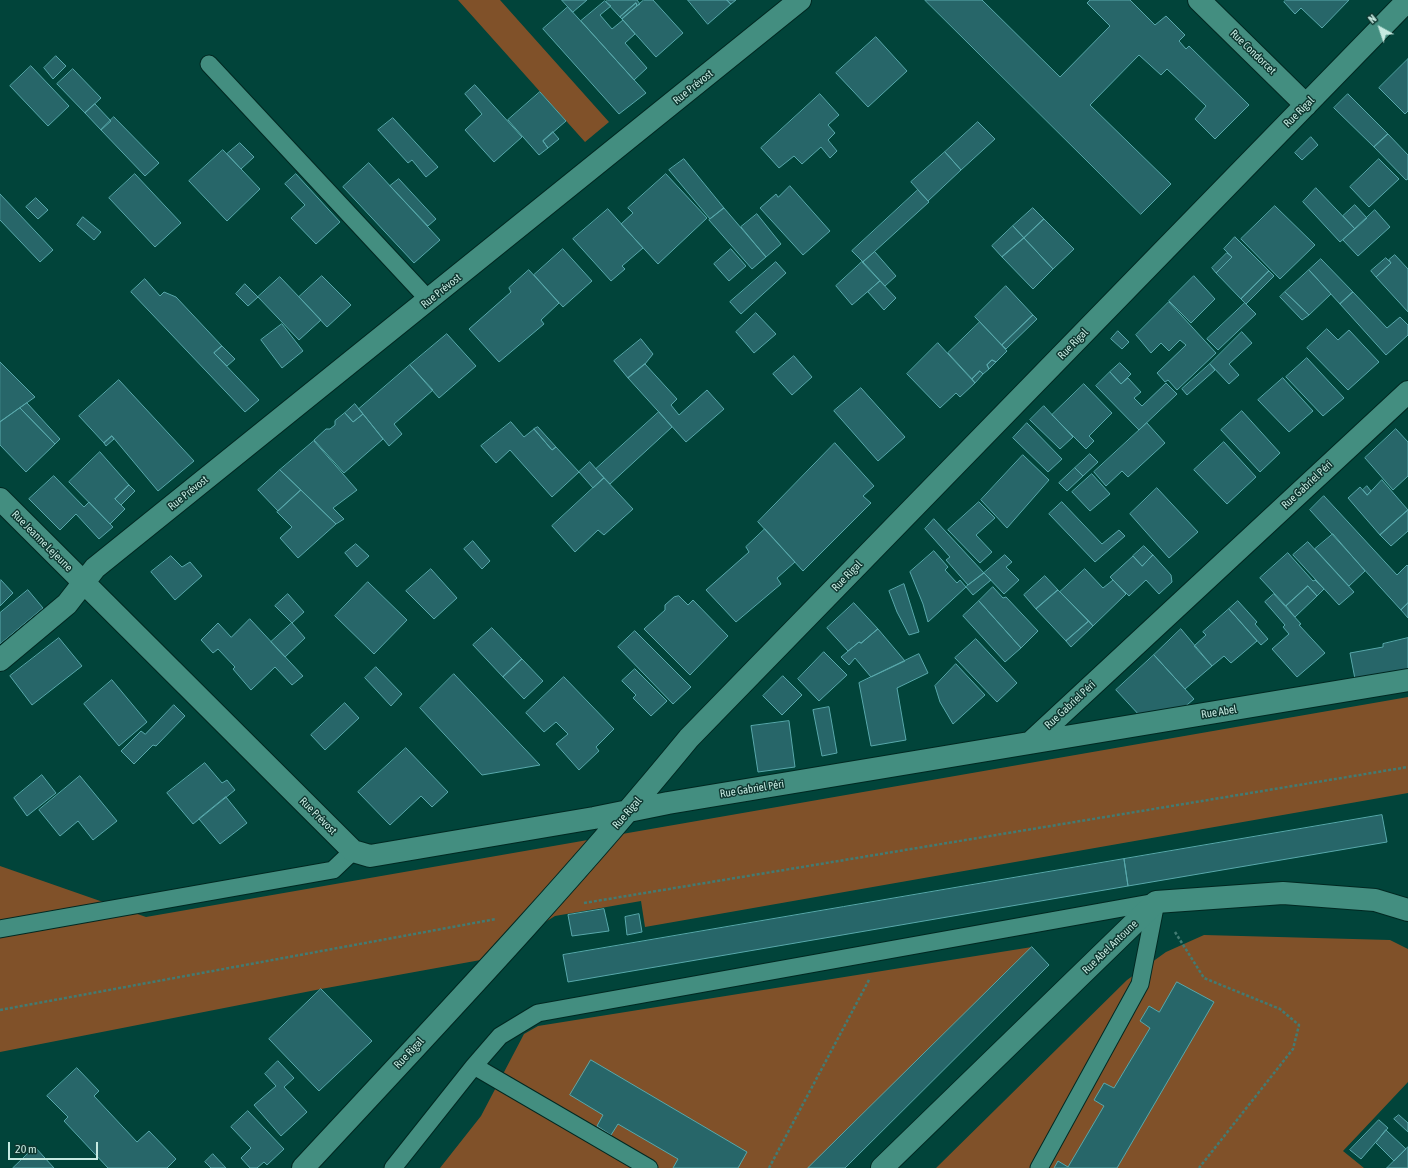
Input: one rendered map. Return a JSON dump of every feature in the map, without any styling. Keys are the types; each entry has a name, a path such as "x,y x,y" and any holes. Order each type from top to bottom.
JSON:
{"street":[{"name":"Rue Prévost","path":"0,660 67,604 95,568 800,0"},
{"name":"Rue Condorcet","path":"1199,0 1306,105"},
{"name":"Rue Rigal","path":"303,1168 543,909 605,838 641,804 689,738 1408,0"},
{"name":"Rue Gabriel Péri","path":"641,804 1030,743 1408,392"},
{"name":"Rue Jeanne Lejeune","path":"0,499 83,583"},
{"name":"Rue Prévost","path":"83,583 353,851"},
{"name":"Rue Abel","path":"1030,743 1408,680"},
{"path":"1059,716 1059,726 1070,736"},
{"path":"353,851 370,856 392,853 594,818 641,804"},
{"path":"594,818 604,825 605,838"},
{"path":"1156,902 1283,893 1375,900 1408,910"},
{"name":"Rue Abel Antoune","path":"882,1168 1156,902"}],"lane":[{"path":"209,64 429,300"},
{"path":"0,929 334,870 353,851"},
{"path":"393,1168 474,1066 500,1036 538,1013 1156,902 1140,984 1039,1168"},
{"path":"474,1066 648,1168"}],"path":[{"path":"543,909 1408,767"},
{"path":"1156,902 1204,978 1280,1009 1299,1025 1293,1048 1199,1168"},
{"path":"0,1010 498,918"},
{"path":"769,1168 885,950"}],"shaded area":[{"path":"458,0 500,0 609,122 585,142"},
{"path":"1408,697 1408,793 645,927 641,901 555,916 486,959 321,989 0,1052 0,866 146,917"},
{"path":"1204,935 1390,940 1408,949 1408,1082 1343,1151 1364,1168 936,1168 1127,980 1166,952"},
{"path":"1032,947 808,1168 440,1168 481,1116 524,1034 538,1026"}],"building":[{"path":"562,0 587,0 573,12"},
{"path":"608,0 637,0 640,4 637,6 636,3 620,17 606,2"},
{"path":"644,0 653,0 683,33 656,57 622,19"},
{"path":"688,0 727,0 731,4 708,24"},
{"path":"727,0 736,0 731,4"},
{"path":"925,0 982,0 1060,77 1110,26 1087,3 1090,0 1130,0 1155,25 1166,16 1185,35 1179,41 1186,49 1189,46 1249,105 1215,139 1195,119 1206,106 1167,69 1161,75 1139,55 1090,105 1171,184 1141,214"},
{"path":"1286,0 1349,0 1322,28 1301,8 1295,14 1284,2"},
{"path":"605,1 611,6 600,15 612,29 623,20 635,34 625,43 647,68 634,80 581,21"},
{"path":"636,3 637,6 622,19 620,17"},
{"path":"568,7 646,93 619,114 543,29"},
{"path":"876,37 907,71 868,107 836,73"},
{"path":"56,56 66,66 53,79 44,68"},
{"path":"1408,59 1408,111 1405,114 1379,88"},
{"path":"31,66 69,106 48,126 10,86"},
{"path":"73,69 101,98 85,113 57,84"},
{"path":"475,85 522,137 494,162 465,130 482,114 465,94"},
{"path":"540,92 566,121 543,141 548,148 539,155 508,120"},
{"path":"820,94 839,115 828,125 835,133 828,140 837,151 830,158 821,147 802,164 794,156 779,168 761,148"},
{"path":"1348,94 1388,134 1374,147 1334,108"},
{"path":"95,104 111,121 101,130 85,113"},
{"path":"114,117 159,163 145,176 101,130"},
{"path":"393,118 438,167 426,177 412,160 408,163 378,130"},
{"path":"978,122 995,139 961,170 945,152"},
{"path":"553,132 559,139 548,148 543,141"},
{"path":"1388,134 1408,155 1408,179 1406,180 1374,147"},
{"path":"1311,137 1318,145 1302,160 1295,153"},
{"path":"240,143 254,157 241,169 227,154"},
{"path":"223,150 260,189 227,221 189,181"},
{"path":"945,152 961,170 928,201 911,182"},
{"path":"684,159 724,208 710,219 669,170"},
{"path":"1379,159 1399,179 1369,207 1350,187"},
{"path":"369,163 440,240 414,263 343,187"},
{"path":"135,174 181,223 155,247 109,198"},
{"path":"296,174 340,222 316,244 291,218 305,205 285,184"},
{"path":"666,174 707,218 658,264 621,224 633,213 628,208"},
{"path":"399,179 436,219 428,226 390,186"},
{"path":"790,186 830,231 803,255 760,208 776,194 778,197"},
{"path":"1316,188 1355,229 1340,242 1303,202"},
{"path":"918,190 929,202 863,262 852,251"},
{"path":"0,194 53,250 40,262 0,220"},
{"path":"36,198 48,210 38,219 26,207"},
{"path":"1355,205 1367,218 1355,229 1343,216"},
{"path":"1275,206 1315,245 1280,279 1241,239"},
{"path":"724,208 766,257 752,269 709,220"},
{"path":"1033,208 1044,219 1024,238 1013,226"},
{"path":"608,209 643,248 622,266 625,269 611,281 573,239"},
{"path":"1375,210 1390,227 1358,256 1343,240"},
{"path":"757,214 781,244 766,257 741,227"},
{"path":"83,217 101,232 94,240 77,225"},
{"path":"1044,219 1074,249 1053,269 1024,238"},
{"path":"1013,226 1024,238 1002,257 992,246"},
{"path":"1235,237 1269,271 1241,299 1216,273 1232,257 1224,249"},
{"path":"1024,238 1053,269 1033,289 1002,257"},
{"path":"563,249 592,281 563,307 534,275"},
{"path":"731,249 746,266 729,281 714,264"},
{"path":"875,252 896,276 885,286 863,262"},
{"path":"1227,253 1232,257 1216,273 1212,268"},
{"path":"1395,255 1408,269 1408,312 1376,277 1391,263 1389,260"},
{"path":"1386,258 1391,263 1376,277 1371,271"},
{"path":"1321,259 1353,292 1340,304 1309,270"},
{"path":"776,262 786,273 741,314 730,302"},
{"path":"862,262 880,281 852,305 836,286"},
{"path":"529,270 559,303 541,320 544,324 499,362 469,329 511,292 509,288"},
{"path":"1309,270 1331,294 1309,315 1285,292"},
{"path":"1269,271 1274,276 1246,304 1241,299"},
{"path":"322,276 351,305 327,327 299,297"},
{"path":"1194,276 1215,299 1191,323 1169,301"},
{"path":"280,277 321,320 299,340 258,297"},
{"path":"145,279 160,296 164,292 176,297 222,346 214,353 259,400 245,412 131,292"},
{"path":"880,281 896,298 884,310 868,292"},
{"path":"245,284 258,297 248,306 236,294"},
{"path":"1006,286 1033,315 1002,345 975,317"},
{"path":"1285,292 1309,315 1302,320 1280,297"},
{"path":"1353,292 1387,328 1400,317 1408,325 1408,335 1386,355 1340,304"},
{"path":"1169,302 1216,353 1177,390 1168,380 1165,382 1157,373 1186,345 1180,340 1169,351 1161,343 1151,353 1136,335"},
{"path":"1245,303 1256,314 1218,350 1207,339"},
{"path":"756,313 776,334 754,353 736,332"},
{"path":"1033,315 1037,319 1006,349 1002,345"},
{"path":"980,322 1007,351 996,362 992,360 987,365 989,369 983,374 980,371 972,379 948,353"},
{"path":"282,324 303,351 282,368 261,340"},
{"path":"1327,329 1338,340 1349,330 1379,362 1348,390 1307,348"},
{"path":"1118,331 1129,342 1122,349 1111,339"},
{"path":"1242,332 1252,343 1229,364 1239,375 1229,384 1210,364"},
{"path":"447,334 476,366 439,398 410,365"},
{"path":"641,339 653,354 645,364 628,378 614,361"},
{"path":"938,343 975,383 960,397 956,393 940,408 907,374"},
{"path":"222,346 235,359 227,366 214,353"},
{"path":"794,356 812,377 792,395 773,374"},
{"path":"1307,358 1344,398 1323,416 1286,377"},
{"path":"992,360 996,362 989,369 987,365"},
{"path":"0,362 35,397 0,422"},
{"path":"1120,363 1131,374 1121,384 1110,372"},
{"path":"645,364 677,399 671,405 679,415 707,390 724,409 686,442 628,378"},
{"path":"1210,364 1215,370 1187,395 1182,389"},
{"path":"410,365 433,390 394,424 402,434 389,446 359,409"},
{"path":"980,371 983,374 975,383 972,379"},
{"path":"1110,372 1121,384 1128,378 1141,392 1134,398 1142,406 1166,383 1177,394 1139,430 1096,386"},
{"path":"1283,378 1313,411 1289,432 1258,400"},
{"path":"119,380 194,461 158,491 112,436 104,443 79,416"},
{"path":"1084,384 1112,413 1089,436 1094,441 1086,449 1052,415"},
{"path":"861,388 905,437 878,461 834,411"},
{"path":"27,403 60,439 55,444 20,408"},
{"path":"355,404 363,414 353,422 345,413"},
{"path":"1044,406 1073,437 1060,449 1030,420"},
{"path":"20,408 55,444 26,472 0,445 0,422"},
{"path":"1242,411 1280,453 1260,472 1221,430"},
{"path":"659,412 672,427 610,484 596,469"},
{"path":"345,413 353,422 363,414 383,439 344,473 314,440 326,429 330,429 335,425 335,421"},
{"path":"511,422 524,437 534,429 552,450 556,447 579,472 552,497 510,450 496,463 481,446"},
{"path":"1027,423 1062,459 1048,472 1013,438"},
{"path":"1147,423 1165,443 1128,477 1122,471 1106,486 1094,472"},
{"path":"538,427 556,447 552,450 534,429"},
{"path":"1396,429 1408,442 1408,476 1393,490 1365,458"},
{"path":"112,436 114,439 106,446 104,443"},
{"path":"314,441 357,490 333,508 344,519 336,524 280,470"},
{"path":"1224,442 1256,477 1227,504 1194,470"},
{"path":"835,443 874,486 863,496 871,503 803,571 758,522"},
{"path":"100,452 129,485 115,499 125,509 110,524 69,482"},
{"path":"1090,454 1098,462 1083,476 1075,468"},
{"path":"1023,455 1049,480 1007,528 981,500"},
{"path":"590,462 604,478 593,488 579,472"},
{"path":"1075,468 1083,476 1067,491 1059,483"},
{"path":"280,470 301,490 278,511 258,490"},
{"path":"1092,474 1110,494 1090,511 1072,492"},
{"path":"54,476 84,507 89,502 113,527 99,539 76,514 60,530 29,499"},
{"path":"604,478 633,509 604,535 598,530 575,552 552,526"},
{"path":"1382,480 1408,510 1380,535 1348,498 1360,487 1367,495"},
{"path":"129,485 135,491 121,505 115,499"},
{"path":"1367,486 1371,491 1367,495 1363,490"},
{"path":"1157,488 1198,532 1169,558 1130,514"},
{"path":"301,490 336,524 298,558 280,538 292,527 277,512"},
{"path":"1324,496 1397,575 1407,565 1408,566 1408,603 1401,610 1310,510"},
{"path":"979,502 995,518 976,535 992,552 980,563 948,530"},
{"path":"1062,502 1102,544 1119,530 1125,536 1095,562 1049,514"},
{"path":"1408,510 1408,531 1391,546 1380,535"},
{"path":"934,519 984,573 968,585 946,560 950,557 925,529"},
{"path":"765,529 795,562 777,578 781,584 736,622 706,590 749,552 746,547"},
{"path":"1333,534 1365,571 1349,586 1315,549"},
{"path":"473,541 490,561 482,569 464,549"},
{"path":"1308,542 1354,592 1339,605 1293,555"},
{"path":"356,544 369,556 357,567 345,553"},
{"path":"1144,546 1153,555 1142,566 1133,556"},
{"path":"934,551 948,567 945,570 957,583 960,580 966,587 928,622 923,604 910,572"},
{"path":"1288,553 1313,581 1315,580 1324,589 1317,596 1308,586 1286,606 1260,578"},
{"path":"1005,555 1012,562 1006,567 1019,580 1004,594 984,573"},
{"path":"1153,555 1171,575 1172,582 1159,594 1146,580 1129,596 1110,577 1133,556 1142,566"},
{"path":"171,556 182,567 190,562 202,576 175,600 151,572"},
{"path":"431,569 457,598 434,619 406,591"},
{"path":"1085,569 1103,588 1113,580 1126,594 1093,626 1060,592"},
{"path":"984,573 991,580 973,595 966,587"},
{"path":"1045,576 1058,590 1036,609 1024,595"},
{"path":"1,580 13,593 0,606 0,581"},
{"path":"368,582 407,620 374,654 335,616"},
{"path":"904,584 919,632 909,635 897,612 889,591"},
{"path":"1308,586 1317,596 1295,617 1286,606"},
{"path":"993,587 1003,598 1006,597 1038,631 1021,648 979,601"},
{"path":"28,590 43,608 0,644 0,613"},
{"path":"1058,590 1089,621 1066,641 1036,609"},
{"path":"288,594 304,612 292,623 275,606"},
{"path":"1274,594 1301,624 1299,625 1325,653 1297,677 1272,649 1289,634 1283,627 1285,625 1265,602"},
{"path":"679,596 688,605 693,600 728,636 690,675 644,629 665,610 665,605 674,597"},
{"path":"979,601 1021,648 1005,662 963,616"},
{"path":"1238,601 1257,622 1255,624 1268,639 1261,645 1229,609"},
{"path":"854,603 878,629 861,643 859,642 848,651 827,628"},
{"path":"1408,603 1408,618 1401,610"},
{"path":"1229,609 1257,641 1231,663 1224,656 1212,666 1194,646 1206,635 1203,632"},
{"path":"250,619 303,676 292,685 275,667 251,690 233,669 235,667 218,649 213,653 201,640 218,623 231,637"},
{"path":"1089,621 1093,626 1071,647 1066,641"},
{"path":"292,623 305,638 285,657 271,642"},
{"path":"492,628 522,659 503,677 473,645"},
{"path":"878,629 905,661 871,677 855,658 849,665 841,657"},
{"path":"1181,629 1212,666 1185,689 1154,655"},
{"path":"635,631 691,687 673,704 618,647"},
{"path":"59,638 82,666 32,705 10,676"},
{"path":"1408,638 1408,675 1355,679 1350,653 1383,647 1383,644"},
{"path":"976,639 1017,683 997,702 955,658"},
{"path":"824,652 847,675 819,701 798,679"},
{"path":"919,654 928,673 897,688 906,740 871,746 859,683"},
{"path":"1154,655 1194,699 1182,709 1141,717 1116,690"},
{"path":"522,659 543,681 524,699 503,677"},
{"path":"956,664 985,695 953,724 940,702 935,686"},
{"path":"376,667 402,694 391,706 365,678"},
{"path":"635,669 667,701 651,716 633,698 636,695 622,681"},
{"path":"454,674 540,765 482,775 420,708"},
{"path":"783,676 802,695 782,715 763,696"},
{"path":"564,677 614,729 596,747 599,751 579,770 556,744 568,734 556,722 544,732 526,713"},
{"path":"112,680 147,722 119,746 84,704"},
{"path":"345,703 359,718 325,750 311,735"},
{"path":"174,705 185,716 156,746 153,745 134,764 121,751 141,731 145,734"},
{"path":"829,707 837,753 822,756 813,710"},
{"path":"789,721 795,767 758,772 751,726"},
{"path":"406,748 448,792 432,807 421,796 390,825 358,792"},
{"path":"205,763 222,783 227,780 235,790 193,824 167,793"},
{"path":"42,775 56,793 27,816 14,798"},
{"path":"80,776 117,821 93,840 78,821 60,836 39,810"},
{"path":"226,797 247,823 220,844 199,819"},
{"path":"1382,815 1387,842 1128,886 1124,859"},
{"path":"1124,859 1128,886 568,982 563,955"},
{"path":"604,909 609,931 572,936 568,915"},
{"path":"639,914 642,932 627,935 625,917"},
{"path":"1032,947 1049,965 845,1168 808,1168"},
{"path":"1177,982 1214,1002 1117,1168 1054,1168 1058,1161 1068,1167 1104,1106 1094,1100 1104,1083 1114,1088 1150,1028 1140,1021 1149,1006 1159,1012"},
{"path":"321,989 372,1041 319,1091 269,1039"},
{"path":"591,1060 747,1152 738,1168 673,1168 678,1159 618,1124 611,1135 597,1126 603,1115 570,1095"},
{"path":"278,1061 294,1078 284,1087 307,1112 281,1136 254,1105 276,1086 265,1074"},
{"path":"77,1068 99,1091 94,1096 137,1142 149,1131 176,1159 167,1168 108,1168 64,1121 68,1117 47,1096"},
{"path":"248,1111 284,1149 267,1165 264,1162 257,1168 250,1168 241,1158 251,1148 231,1127"},
{"path":"1399,1115 1408,1123 1408,1132 1394,1119"},
{"path":"1379,1120 1388,1128 1361,1159 1350,1150"},
{"path":"1386,1130 1406,1149 1394,1161 1376,1143"},
{"path":"35,1147 54,1168 13,1168"},
{"path":"1408,1147 1408,1168 1387,1168"},
{"path":"213,1154 226,1168 211,1168 205,1162"}]}
